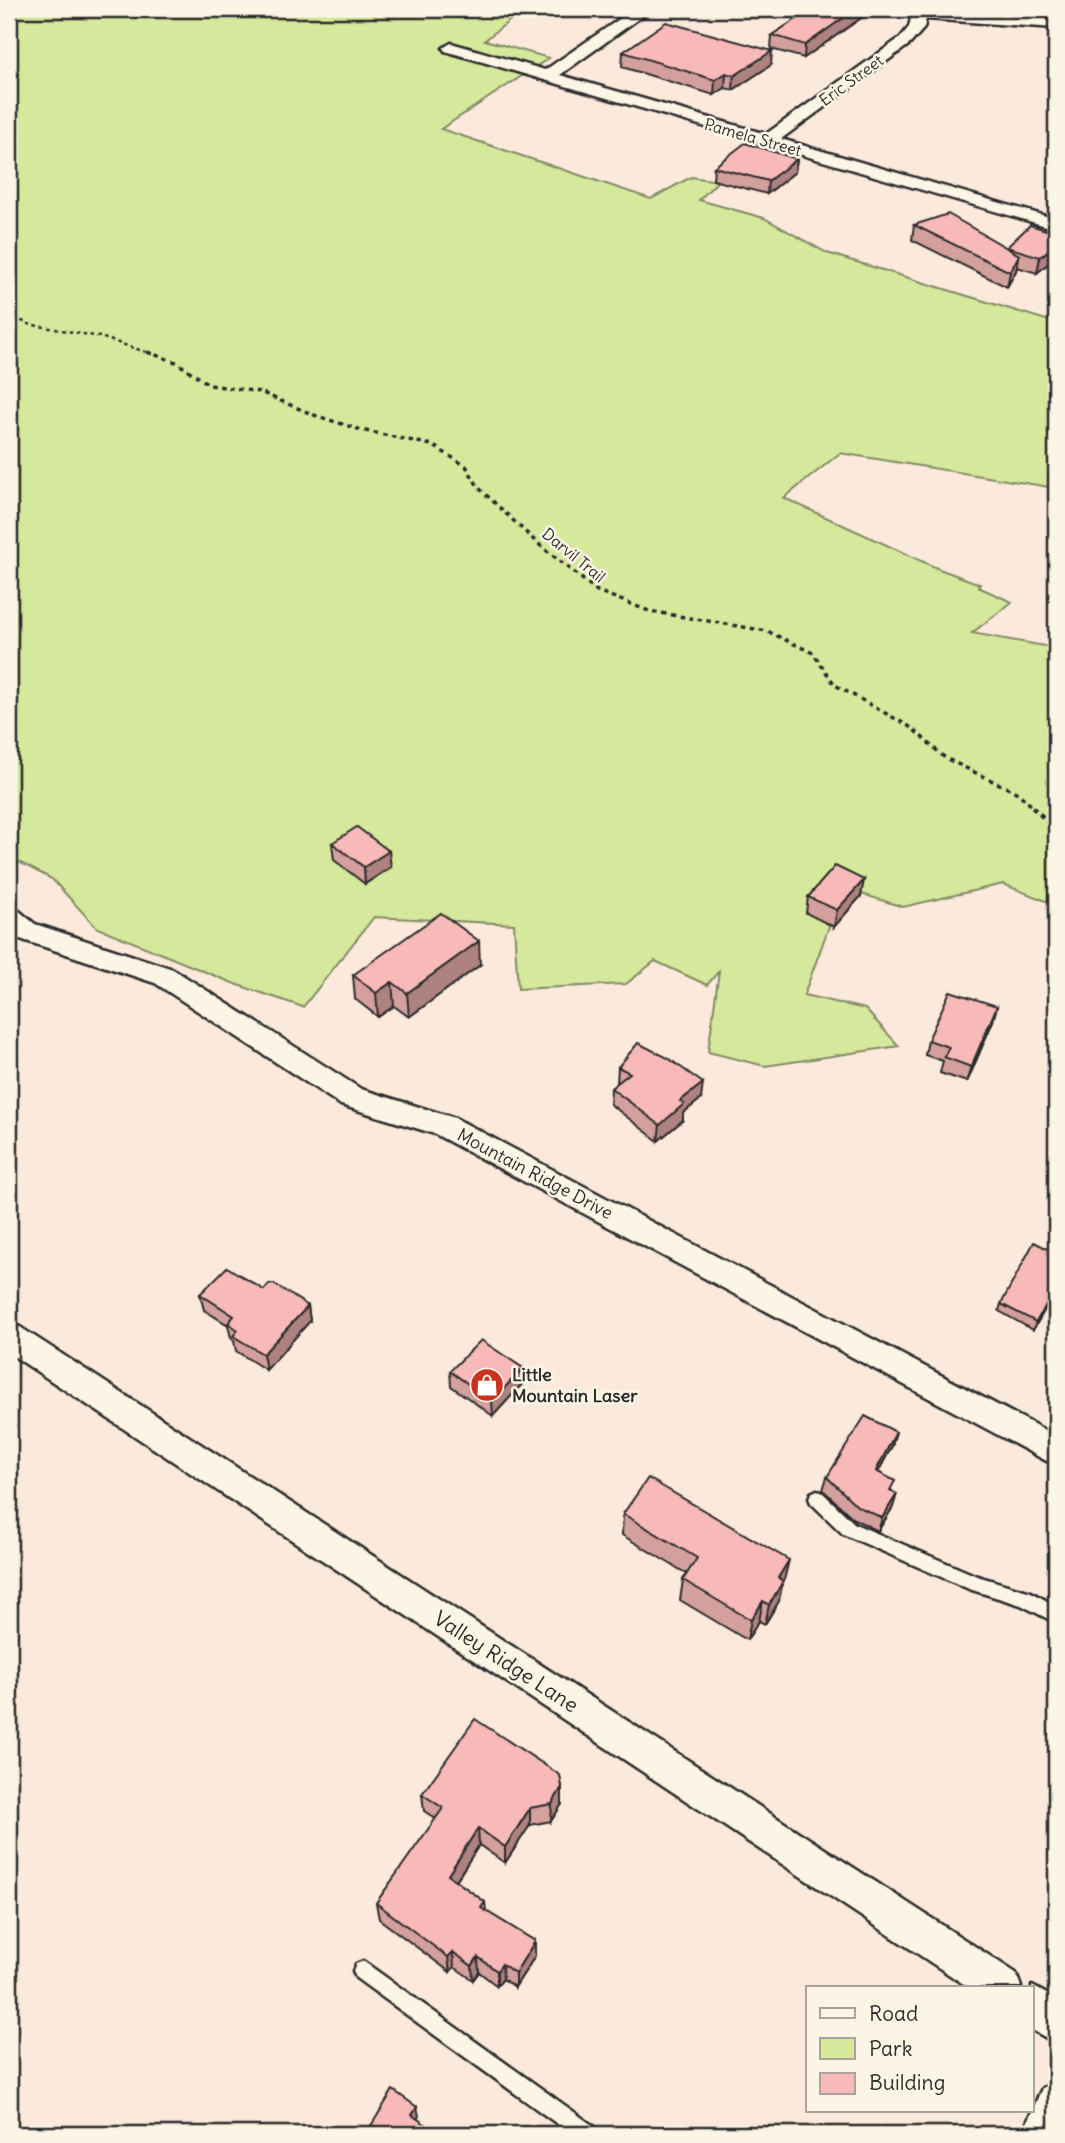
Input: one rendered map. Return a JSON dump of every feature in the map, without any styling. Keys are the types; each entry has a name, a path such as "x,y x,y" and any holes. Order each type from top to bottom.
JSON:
{"street":[{"path":"547,76 644,9"},
{"path":"921,12 1056,23"},
{"name":"Eric Street","path":"767,141 905,41 916,28 921,12"},
{"name":"Pamela Street","path":"451,48 1056,224"},
{"name":"Mountain Ridge Drive","path":"9,917 26,932 164,976 351,1097 445,1126 1056,1452"},
{"name":"Valley Ridge Lane","path":"9,1336 1000,1986"},
{"path":"1034,2007 1056,2022"},
{"path":"1042,2134 1056,2102"}],"lane":[{"path":"817,1498 849,1529 975,1583 1025,1598 1056,1615"},
{"path":"363,1971 588,2134"}],"path":[{"name":"Darvil Trail","path":"9,314 28,324 100,337 176,362 210,385 260,392 314,415 361,430 432,445 466,466 479,488 536,542 597,591 649,611 768,631 813,653 835,685 912,728 946,758 1018,793 1056,830"}],"green space":[{"path":"9,9 498,9 518,14 485,40 549,58 441,129 651,199 691,177 718,181 699,200 764,218 827,253 1056,323 1056,488 840,453 784,498 939,569 980,584 978,587 1012,602 972,633 1056,648 1056,905 1003,884 903,907 843,888 804,995 865,1009 899,1046 765,1066 708,1052 719,971 707,985 655,961 626,984 518,989 514,924 374,917 303,1007 235,984 96,927 52,879 9,857"}],"building":[{"path":"812,9 856,9 805,45 772,35"},
{"path":"666,22 772,51 734,76 726,73 715,80 623,52"},
{"path":"745,143 797,159 768,181 714,167"},
{"path":"948,214 1019,255 1010,272 914,225"},
{"path":"1030,225 1056,233 1056,244 1040,257 1007,247"},
{"path":"357,827 389,851 364,867 332,843"},
{"path":"835,866 864,880 837,910 808,897"},
{"path":"441,913 479,941 407,993 392,982 376,993 353,975"},
{"path":"950,991 997,1006 971,1067 944,1057 949,1047 928,1040"},
{"path":"638,1043 668,1058 703,1083 680,1101 684,1104 660,1125 611,1088 630,1073 618,1067"},
{"path":"1034,1242 1056,1253 1056,1288 1036,1322 1001,1304"},
{"path":"227,1267 264,1290 269,1284 274,1284 308,1306 263,1354 233,1336 238,1330 228,1323 234,1316 200,1294"},
{"path":"481,1340 523,1368 492,1401 450,1371"},
{"path":"865,1416 896,1432 876,1471 895,1481 890,1490 897,1494 882,1518 857,1506 827,1477"},
{"path":"648,1478 789,1560 778,1578 783,1581 769,1605 763,1601 751,1620 683,1580 697,1558 623,1514"},
{"path":"475,1719 560,1775 562,1787 552,1804 530,1808 505,1847 478,1828 448,1875 485,1902 481,1908 535,1941 515,1973 502,1964 497,1971 478,1957 472,1966 453,1952 448,1957 376,1903 443,1808 422,1794"},
{"path":"393,2090 417,2107 412,2115 439,2134 366,2134"}],"place":[{"name":"Little Mountain Laser","path":"487,1385"}]}
